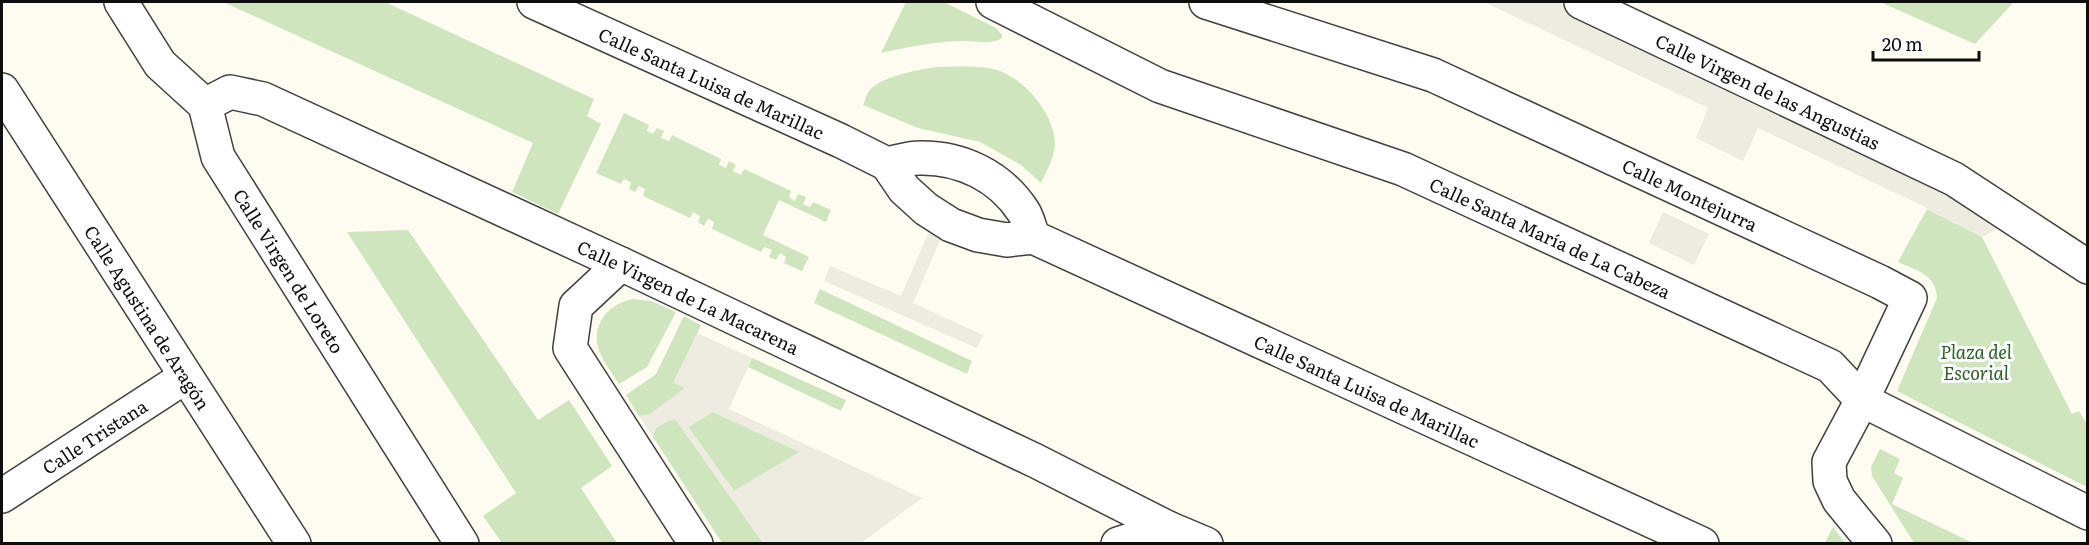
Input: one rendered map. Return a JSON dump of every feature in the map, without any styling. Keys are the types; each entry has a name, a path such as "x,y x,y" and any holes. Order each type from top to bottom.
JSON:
{"street":[{"path":"121,2 160,64 205,105"},
{"name":"Calle Santa Luisa de Marillac","path":"534,2 887,164 904,189 926,209 951,225 978,235 1007,240 1033,237 1702,543"},
{"name":"Calle Santa María de La Cabeza","path":"993,2 1160,86 1403,169 1830,366 1862,400 2088,513"},
{"name":"Calle Montejurra","path":"1206,2 1434,75 1910,297 1862,400 1829,462 1830,481 1839,500 1875,543"},
{"name":"Calle Virgen de las Angustias","path":"1581,2 1954,179 2088,267"},
{"name":"Calle Agustina de Aragón","path":"2,90 294,543"},
{"name":"Calle Virgen de La Macarena","path":"205,105 230,92 263,99 621,264 1036,461 1177,536 1206,543"},
{"name":"Calle Virgen de Loreto","path":"205,105 218,158 462,543"},
{"path":"887,164 917,158 948,159 978,170 1004,188 1018,204 1025,213 1033,237"},
{"path":"621,264 576,306 570,348 696,543"},
{"name":"Calle Tristana","path":"2,496 185,377"},
{"path":"1118,543 1177,536"}],"green space":[{"path":"223,2 385,2 594,99 587,116 601,124 558,214 512,192 533,143"},
{"path":"906,2 944,2 996,28 1002,38 989,42 933,43 881,53"},
{"path":"1880,2 2014,2 1975,44"},
{"path":"936,67 993,69 1015,79 1035,98 1049,120 1054,132 1055,144 1052,159 1041,183 1021,165 980,142 918,128 863,105 869,91 882,81 900,74"},
{"path":"624,113 649,125 647,131 653,134 657,128 664,131 661,138 669,141 672,135 721,159 719,165 726,168 729,161 736,165 733,171 741,175 744,169 791,191 789,197 795,201 798,194 806,197 803,204 810,207 813,202 831,210 826,222 779,200 763,235 809,257 802,271 784,263 786,257 780,253 776,260 769,257 772,250 764,247 761,252 712,229 714,222 708,219 704,226 698,222 700,216 693,212 690,218 643,196 645,189 639,186 635,192 629,189 631,182 624,179 621,184 596,173"},
{"name":"Plaza del Escorial","path":"1927,209 1982,237 2072,414 2079,411 2087,424 2087,487 1897,391 1937,298 1936,290 1929,278 1898,262"},
{"path":"408,230 538,420 569,400 612,466 581,488 617,543 502,543 483,516 516,493 347,232"},
{"path":"820,289 972,361 967,374 814,303"},
{"path":"632,299 651,301 676,312 647,367 619,384 603,360 597,343 597,334 599,325 607,313 617,305"},
{"path":"684,316 701,325 674,382 685,388 649,415 639,416 626,395 656,374"},
{"path":"752,358 846,400 841,411 748,367"},
{"path":"713,412 800,452 734,491 688,427"},
{"path":"671,419 676,420 763,543 722,543 653,437 656,428"},
{"path":"1880,449 1900,459 1894,473 1903,478 1892,504 1973,543 1914,543 1872,476 1871,467"},
{"path":"1833,527 1845,543 1825,543"}],"shaded area":[{"path":"1484,2 1558,2 1942,181 2005,225 1982,237 1917,203 1758,128 1743,161 1696,138 1708,108"},
{"path":"1663,212 1709,234 1694,265 1649,243"},
{"path":"930,229 943,234 913,303 983,335 977,348 824,281 830,266 901,296"},
{"path":"697,333 752,358 729,409 922,498 861,543 763,543 676,420 667,421 656,428 653,437 639,416 649,415 685,388 674,383","holes":["713,412 799,452 734,491 688,427"]}]}
